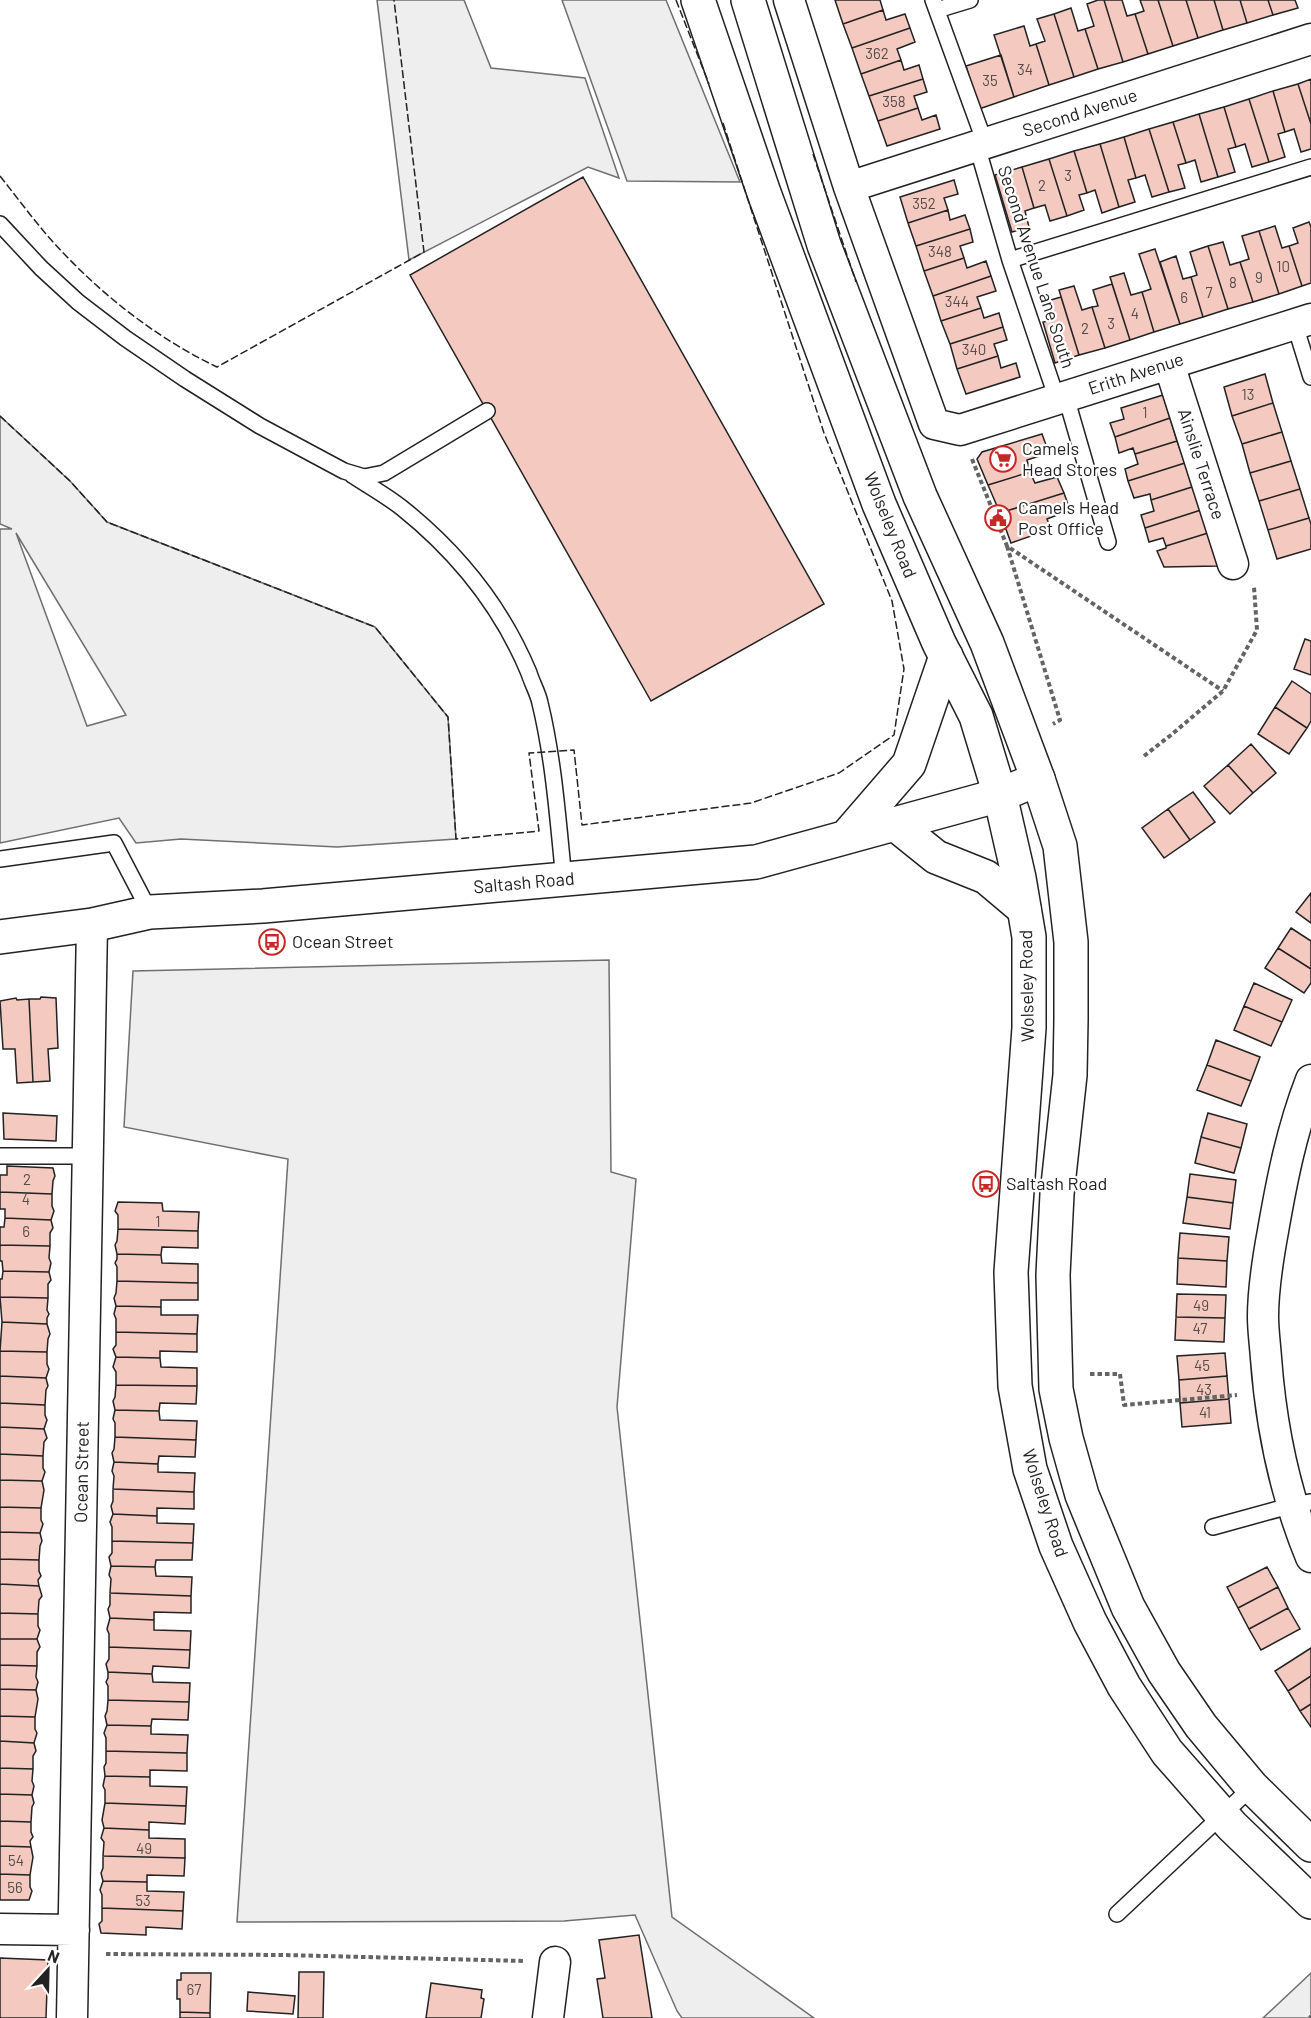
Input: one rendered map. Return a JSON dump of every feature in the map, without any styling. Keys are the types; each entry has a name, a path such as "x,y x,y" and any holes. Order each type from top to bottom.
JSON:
{"main road":[{"name":"Wolseley Road","path":"698,0 764,193 875,492 946,656 976,716 1000,795 1029,938 1029,1028 1011,1272 1015,1386 1030,1469 1056,1546 1090,1622 1124,1686 1167,1752 1222,1814 1311,1902"},
{"name":"Wolseley Road","path":"748,0 824,245 920,496 987,643 1038,779 1060,846 1071,942 1070,1074 1057,1194 1053,1275 1056,1389 1066,1438 1082,1495 1128,1607 1164,1672 1201,1726 1252,1787 1311,1845"},
{"path":"846,837 909,764 946,656"},
{"name":"Saltash Road","path":"0,937 92,925 150,912 263,906 756,862 1000,795 1038,779"},
{"path":"895,824 936,857 986,877 1024,909"}],"street":[{"path":"789,0 849,187 934,424 960,430"},
{"name":"Second Avenue","path":"849,187 1311,39"},
{"name":"Erith Avenue","path":"960,430 1303,322"},
{"name":"Ainslie Terrace","path":"1168,364 1233,564"},
{"name":"Ocean Street","path":"72,2018 92,925"},
{"path":"1311,1080 1298,1116 1286,1162 1268,1257 1263,1316 1269,1392 1283,1470 1302,1503 1301,1532 1311,1557"},
{"path":"0,1929 74,1942"},
{"path":"548,2018 555,1962"}],"lane":[{"path":"935,5 970,0"},
{"name":"Second Avenue Lane South","path":"935,5 981,145 1010,260 1062,398 1108,542"},
{"path":"1010,260 1311,167"},
{"path":"0,224 71,296 125,338 260,426 345,471 400,507 441,541 471,575 508,630 540,700 550,752 564,880"},
{"path":"1303,322 1311,377"},
{"path":"345,471 364,477 384,473 487,411"},
{"path":"0,859 114,843 150,912"},
{"path":"0,1156 88,1156"},
{"path":"1213,1527 1302,1503"},
{"path":"1117,1914 1252,1787"}],"path":[{"path":"960,430 1007,546 1060,720 1022,737"},
{"path":"1007,546 1223,691"},
{"path":"1144,756 1223,691 1257,630 1256,594 1247,561 1233,564"},
{"path":"1056,1373 1120,1374 1124,1405 1269,1392"},
{"path":"74,1942 285,1955 555,1962"}],"shaded area":[{"path":"377,0 464,0 491,68 585,78 619,178 588,167 409,260"},
{"path":"562,0 666,0 740,182 627,181"},
{"path":"0,416 70,481 107,522 375,627 448,717 456,839 337,847 181,839 136,843 119,818 0,843 0,529 12,529 0,524","holes":["16,533 126,715 87,726"]},
{"path":"609,960 611,1172 636,1179 617,1407 672,1917 814,2018 682,2018 635,1915 564,1921 237,1922 288,1159 124,1127 133,971"},
{"path":"1311,1973 1311,2018 1263,2018"}],"building":[{"path":"835,0 880,0 883,10 843,24"},
{"path":"1104,0 1123,62 1098,69 1085,29 1094,26 1087,4"},
{"path":"1104,0 1122,0 1127,16 1135,14 1148,54 1123,62"},
{"path":"1140,0 1158,0 1173,46 1148,54 1135,14 1144,11"},
{"path":"1158,0 1186,0 1198,38 1173,46"},
{"path":"1186,0 1214,0 1223,30 1198,38"},
{"path":"1214,0 1240,0 1247,23 1223,30"},
{"path":"1240,0 1268,0 1273,15 1247,23"},
{"path":"1268,0 1295,0 1298,8 1273,15"},
{"path":"1071,8 1078,31 1085,29 1098,69 1074,77 1054,14"},
{"path":"883,10 886,20 905,14 910,28 852,48 843,24"},
{"path":"1054,14 1074,77 1049,85 1036,44 1045,41 1037,19"},
{"path":"1024,26 1030,46 1036,44 1049,85 1014,97 994,35"},
{"path":"910,28 915,42 897,49 901,60 861,74 852,48"},
{"path":"1001,55 1014,97 979,109 966,66"},
{"path":"901,60 904,70 919,65 923,79 869,96 861,74"},
{"path":"923,79 927,92 914,96 918,108 878,121 869,96"},
{"path":"1311,79 1311,124 1298,84"},
{"path":"1298,84 1311,124 1311,149 1301,152 1294,129 1285,132 1273,91"},
{"path":"1273,91 1285,132 1278,134 1285,157 1269,162 1249,99"},
{"path":"1249,99 1269,162 1252,167 1245,144 1236,147 1224,107"},
{"path":"1224,107 1236,147 1228,149 1235,172 1218,177 1199,114"},
{"path":"918,108 922,120 936,115 940,129 887,146 878,121"},
{"path":"1199,114 1218,177 1201,182 1195,160 1186,163 1173,122"},
{"path":"1173,122 1186,163 1178,165 1185,188 1169,192 1149,129"},
{"path":"1149,129 1169,192 1152,197 1145,175 1136,178 1124,137"},
{"path":"1124,137 1136,178 1128,180 1135,202 1119,207 1100,144"},
{"path":"1100,144 1119,207 1102,213 1095,190 1087,193 1074,151"},
{"path":"1074,151 1087,193 1079,195 1084,210 1067,216 1049,159"},
{"path":"1049,159 1067,216 1050,221 1045,205 1034,208 1022,167"},
{"path":"1022,167 1034,208 1025,211 1029,227 1012,232 995,175"},
{"path":"583,177 824,604 651,701 410,275"},
{"path":"954,180 958,194 944,198 948,210 908,223 900,197"},
{"path":"948,210 950,220 965,215 970,229 916,246 908,223"},
{"path":"1309,222 1311,227 1311,283 1302,286 1289,246 1298,243 1293,228"},
{"path":"1275,226 1282,248 1289,246 1302,286 1279,294 1259,231"},
{"path":"970,229 973,242 960,246 964,258 924,271 916,246"},
{"path":"1259,231 1279,294 1253,302 1240,262 1249,259 1242,236"},
{"path":"1223,242 1230,265 1240,262 1253,302 1228,309 1208,246"},
{"path":"1208,246 1228,309 1203,317 1191,277 1197,275 1190,252"},
{"path":"1155,249 1180,324 1154,332 1142,292 1151,289 1139,254"},
{"path":"1176,256 1183,279 1191,277 1203,317 1180,324 1160,262"},
{"path":"964,258 967,268 986,261 991,276 933,296 924,271"},
{"path":"1124,273 1131,295 1142,292 1154,332 1130,340 1110,277"},
{"path":"991,276 996,291 977,297 981,308 941,321 933,296"},
{"path":"1112,284 1130,340 1105,348 1092,307 1098,306 1093,290"},
{"path":"1074,286 1082,310 1092,307 1105,348 1079,355 1059,290"},
{"path":"1061,297 1079,355 1055,363 1043,322 1049,321 1044,302"},
{"path":"981,308 984,318 999,313 1003,327 950,344 941,321"},
{"path":"1003,327 1007,340 994,344 998,356 957,369 950,344"},
{"path":"998,356 1001,368 1016,363 1020,377 966,394 957,369"},
{"path":"1265,374 1273,403 1232,416 1224,387"},
{"path":"1163,395 1170,418 1115,437 1110,423 1124,419 1121,408"},
{"path":"1273,403 1282,432 1242,444 1232,416"},
{"path":"1170,418 1177,441 1135,454 1133,448 1119,453 1115,437"},
{"path":"1282,432 1291,461 1250,473 1242,444"},
{"name":"Camels Head Stores","path":"1042,434 1049,453 1027,460 1030,472 988,485 977,459 982,452"},
{"path":"1177,441 1185,463 1128,481 1125,469 1138,464 1135,454"},
{"path":"1291,461 1300,489 1259,501 1250,473"},
{"path":"1185,463 1192,487 1151,500 1150,494 1134,498 1128,481"},
{"path":"1030,472 1035,483 1057,477 1064,493 1000,513 988,485"},
{"path":"1192,487 1201,510 1145,528 1141,515 1154,511 1151,500"},
{"path":"1300,489 1309,518 1268,530 1259,501"},
{"path":"1064,493 1070,510 1047,519 1051,529 1011,543 1000,513"},
{"path":"1201,510 1208,533 1166,546 1163,538 1149,542 1145,528"},
{"path":"1309,518 1311,549 1277,559 1268,530"},
{"path":"1208,533 1218,566 1164,567 1157,551"},
{"path":"1305,639 1311,641 1311,675 1294,669"},
{"path":"1292,681 1311,694 1311,721 1307,728 1275,707"},
{"path":"1275,707 1307,728 1289,754 1258,734"},
{"path":"1251,744 1276,773 1253,793 1228,765"},
{"path":"1228,765 1253,793 1230,814 1204,786"},
{"path":"1193,792 1215,822 1190,840 1168,809"},
{"path":"1168,809 1190,840 1164,858 1142,828"},
{"path":"1311,893 1311,923 1296,912"},
{"path":"1291,928 1311,941 1311,969 1278,948"},
{"path":"1278,948 1311,969 1311,983 1304,993 1265,968"},
{"path":"1254,983 1292,1000 1282,1022 1244,1006"},
{"path":"41,997 56,998 58,1048 48,1049 50,1081 33,1082 29,999 40,999"},
{"path":"16,998 17,1000 29,999 33,1082 17,1083 15,1049 3,1049 0,1001"},
{"path":"1244,1006 1282,1022 1271,1046 1234,1030"},
{"path":"1216,1040 1260,1057 1251,1081 1207,1065"},
{"path":"1207,1065 1251,1081 1241,1106 1197,1090"},
{"path":"3,1113 57,1116 56,1141 4,1139"},
{"path":"1208,1113 1247,1124 1241,1148 1201,1137"},
{"path":"1201,1137 1241,1148 1234,1173 1195,1163"},
{"path":"7,1166 53,1168 55,1176 52,1194 0,1192 0,1175 7,1175"},
{"path":"1190,1174 1236,1180 1233,1203 1187,1197"},
{"path":"0,1192 52,1194 54,1211 51,1220 5,1218 5,1209 0,1209"},
{"path":"1187,1197 1233,1203 1230,1229 1183,1223"},
{"path":"118,1202 162,1203 163,1211 199,1212 198,1231 118,1229 118,1215 115,1211"},
{"path":"5,1218 51,1220 53,1228 50,1233 50,1246 0,1245 0,1227 4,1227"},
{"path":"118,1229 198,1231 198,1248 162,1247 161,1255 117,1254 115,1245"},
{"path":"1180,1233 1229,1237 1227,1261 1178,1258"},
{"path":"0,1245 50,1246 49,1272 3,1271 2,1261 0,1261"},
{"path":"117,1254 161,1255 162,1263 198,1264 198,1283 117,1281 115,1263"},
{"path":"1178,1258 1227,1261 1226,1287 1177,1284"},
{"path":"3,1271 49,1272 51,1280 48,1284 48,1298 0,1297 0,1279 2,1279"},
{"path":"117,1281 198,1283 198,1300 161,1300 161,1307 116,1306 114,1298"},
{"path":"1177,1294 1226,1295 1225,1318 1176,1317"},
{"path":"0,1297 48,1298 47,1324 2,1322"},
{"path":"116,1306 161,1307 161,1315 198,1315 197,1334 116,1332 114,1314"},
{"path":"1176,1317 1225,1318 1224,1342 1175,1340"},
{"path":"2,1322 47,1324 50,1334 47,1352 0,1351"},
{"path":"116,1332 197,1334 197,1352 160,1351 160,1358 116,1357 113,1349 116,1345"},
{"path":"0,1351 47,1352 49,1369 46,1378 0,1376"},
{"path":"1225,1353 1227,1376 1179,1380 1177,1356"},
{"path":"116,1357 160,1358 161,1367 197,1368 197,1386 116,1385 116,1372 113,1367"},
{"path":"0,1376 46,1378 48,1386 45,1405 0,1403"},
{"path":"1227,1376 1229,1399 1180,1403 1179,1380"},
{"path":"116,1385 197,1386 196,1404 160,1403 159,1411 115,1410 113,1401"},
{"path":"1229,1399 1231,1423 1182,1427 1180,1403"},
{"path":"0,1403 45,1405 47,1420 44,1429 0,1427"},
{"path":"115,1410 159,1411 160,1420 197,1421 196,1440 115,1437 113,1419"},
{"path":"0,1427 44,1429 47,1438 44,1442 43,1456 0,1454"},
{"path":"115,1437 196,1440 195,1457 159,1456 158,1464 114,1462 112,1453"},
{"path":"0,1454 43,1456 45,1472 42,1481 0,1480"},
{"path":"114,1462 158,1464 158,1472 195,1473 194,1492 113,1489"},
{"path":"0,1480 42,1481 44,1490 41,1508 0,1507"},
{"path":"113,1489 194,1492 194,1509 157,1508 157,1516 113,1514 111,1506"},
{"path":"0,1507 41,1508 43,1524 40,1533 0,1532"},
{"path":"113,1514 157,1516 157,1523 194,1524 193,1543 112,1541 110,1522"},
{"path":"0,1532 40,1533 42,1541 39,1560 0,1559"},
{"path":"112,1541 193,1543 192,1560 156,1560 155,1567 111,1566 109,1557 112,1553"},
{"path":"0,1559 39,1560 41,1576 38,1580 39,1586 0,1584"},
{"path":"111,1566 155,1567 156,1576 192,1577 191,1596 110,1593"},
{"path":"1267,1567 1278,1587 1238,1608 1227,1587"},
{"path":"0,1584 39,1586 42,1596 39,1600 38,1614 0,1613"},
{"path":"1278,1587 1288,1608 1249,1629 1238,1608"},
{"path":"110,1593 191,1596 191,1613 154,1612 154,1620 110,1618 108,1609"},
{"path":"1288,1608 1300,1629 1261,1650 1249,1629"},
{"path":"0,1613 38,1614 40,1630 37,1639 0,1639"},
{"path":"110,1618 154,1620 154,1630 191,1631 190,1650 109,1647 107,1629"},
{"path":"0,1639 37,1639 40,1647 37,1652 37,1666 0,1665"},
{"path":"109,1647 190,1650 189,1668 153,1666 152,1674 108,1672 106,1664 109,1659"},
{"path":"1311,1648 1311,1676 1288,1691 1275,1671"},
{"path":"0,1665 37,1666 36,1690 0,1689"},
{"path":"108,1672 152,1674 153,1682 190,1683 189,1702 108,1700 106,1682"},
{"path":"1311,1676 1311,1704 1300,1711 1288,1691"},
{"path":"0,1689 36,1690 38,1699 35,1717 0,1716"},
{"path":"108,1700 189,1702 188,1720 152,1719 151,1726 107,1725 105,1716"},
{"path":"1311,1704 1311,1727 1300,1711"},
{"path":"0,1716 35,1717 37,1733 34,1743 0,1741"},
{"path":"107,1725 151,1726 151,1734 188,1735 187,1753 106,1751 104,1733"},
{"path":"0,1741 34,1743 36,1751 33,1756 33,1769 0,1768"},
{"path":"106,1751 187,1753 187,1771 150,1770 150,1777 105,1776"},
{"path":"0,1768 33,1769 32,1795 0,1794"},
{"path":"105,1776 150,1777 150,1786 187,1787 186,1806 105,1803 103,1786"},
{"path":"0,1794 32,1795 34,1803 31,1822 0,1821"},
{"path":"105,1803 186,1806 185,1824 149,1822 149,1830 104,1828 102,1820"},
{"path":"0,1821 31,1822 33,1837 30,1841 31,1847 0,1846"},
{"path":"104,1828 149,1830 149,1838 185,1839 185,1858 103,1856 104,1842 101,1838"},
{"path":"0,1846 31,1847 33,1857 30,1875 0,1874"},
{"path":"103,1856 185,1858 184,1876 147,1875 147,1882 103,1881 101,1873"},
{"path":"0,1874 30,1875 32,1891 29,1900 0,1900"},
{"path":"103,1881 147,1882 147,1891 184,1892 183,1911 102,1908 100,1890"},
{"path":"102,1908 183,1911 182,1929 146,1927 146,1935 101,1933 99,1924 102,1921"},
{"path":"639,1935 652,2018 603,2018 597,1979 605,1978 599,1940"},
{"path":"0,1958 48,1960 46,2018 0,2018"},
{"path":"299,1972 324,1972 323,2018 298,2018"},
{"path":"181,1973 211,1973 210,2013 180,2012 177,1980 181,1980"},
{"path":"431,1983 482,1990 481,1998 484,1999 481,2018 426,2018"},
{"path":"248,1992 295,1996 293,2014 247,2011"},
{"path":"180,2012 210,2013 210,2018 180,2018"}],"fence":[{"path":"0,176 46,234 104,292 169,341 217,367 424,252 394,0"},
{"path":"676,0 709,84"},
{"path":"0,416 70,481 107,522 375,627 448,717 456,839 539,831 529,753 574,750 582,825 751,803 839,773 894,735 904,669 892,601 824,433 723,123"},
{"path":"813,154 856,282"}],"place":[{"name":"Camels Head Stores","path":"1003,459"},
{"name":"Camels Head Post Office","path":"998,518"},
{"name":"Ocean Street","path":"272,942"},
{"name":"Saltash Road","path":"986,1184"}]}
